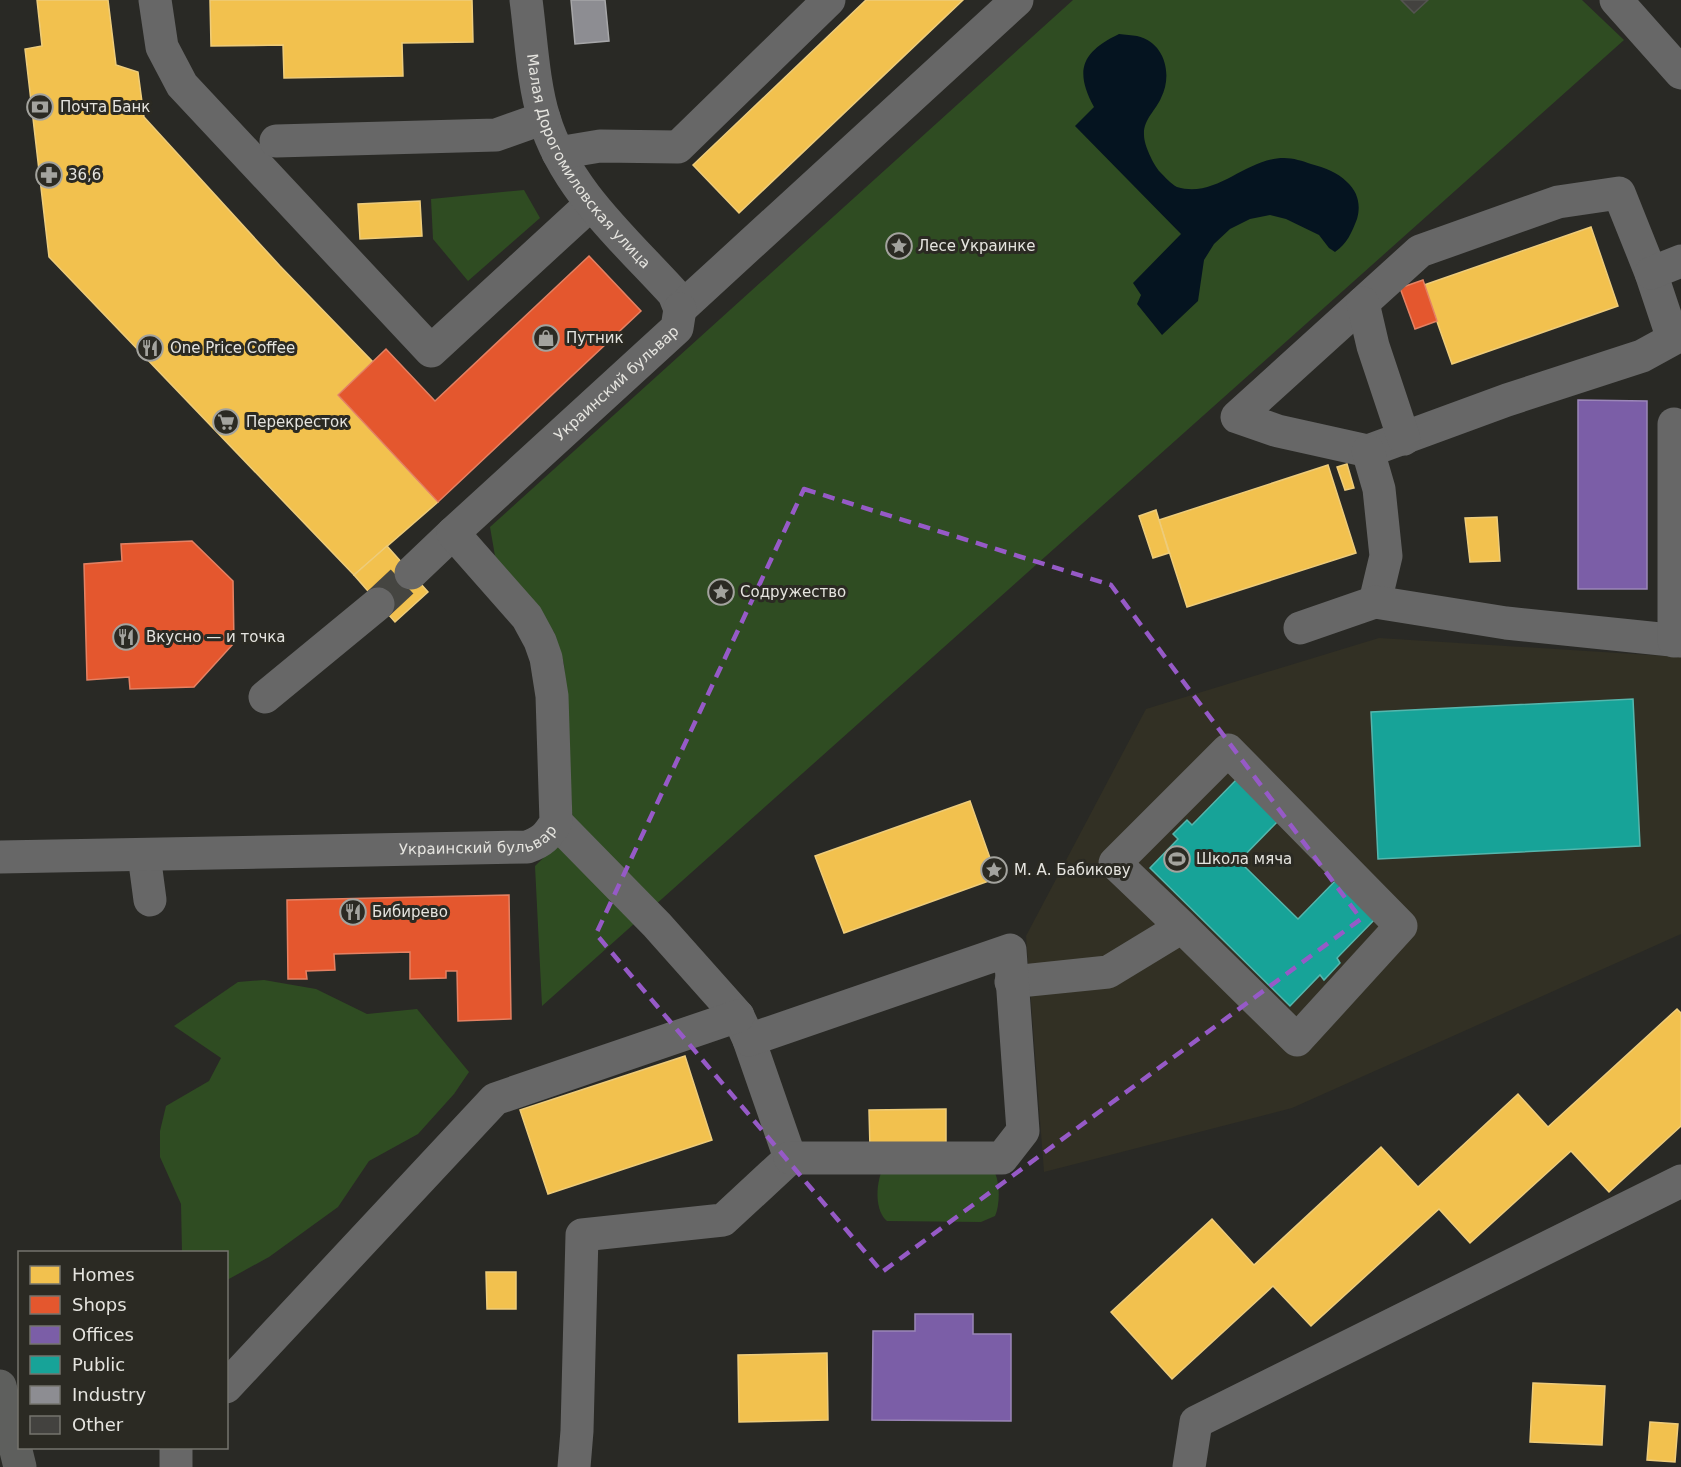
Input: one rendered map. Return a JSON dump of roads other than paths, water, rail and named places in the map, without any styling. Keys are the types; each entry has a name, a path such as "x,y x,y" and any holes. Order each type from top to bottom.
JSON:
{"main road":[{"path":"0,1386 20,1467"}],"street":[{"path":"155,0 162,46 182,85 431,351 591,204"},
{"name":"Малая Дорогомиловская улица","path":"526,0 544,118 558,153 591,204 674,294 680,309"},
{"path":"558,153 600,146 678,147 829,0"},
{"path":"680,309 1017,0"},
{"path":"1616,0 1681,72"},
{"path":"276,141 496,135 544,118"},
{"path":"1618,192 1651,273 1673,339 1642,356 1507,400 1404,439 1368,451 1278,430 1237,417 1420,251 1558,202 1618,192"},
{"path":"1651,273 1681,261"},
{"path":"1363,303 1373,346 1404,439"},
{"name":"Украинский бульвар","path":"0,857 527,847 541,843 556,822 552,696 546,658 527,617 453,533 677,328 680,309"},
{"path":"1300,628 1375,602 1506,623 1677,641 1674,424"},
{"path":"1368,451 1379,489 1386,556 1375,602"},
{"path":"411,573 453,533"},
{"path":"265,697 378,603"},
{"path":"1228,750 1401,926 1297,1040 1182,927 1115,863 1228,750"},
{"path":"556,822 657,925 744,1028 790,1158"},
{"path":"144,855 150,900"},
{"path":"1011,982 1108,972 1182,927"},
{"path":"228,1385 495,1099 1010,950 1023,1131 1002,1158 790,1158 723,1220 582,1235 578,1431 574,1467"},
{"path":"1189,1467 1196,1422 1681,1181"},
{"path":"176,1449 176,1467"}],"water":[{"path":"1119,34 1147,39 1160,52 1164,61 1165,89 1148,120 1144,135 1152,159 1168,180 1177,187 1205,188 1256,164 1284,158 1326,169 1347,182 1358,199 1357,219 1343,245 1335,252 1319,235 1286,219 1270,215 1250,219 1230,229 1214,244 1204,260 1198,301 1162,335 1137,304 1141,295 1133,283 1181,234 1075,126 1094,107 1084,83 1085,63 1097,48"}],"tunnel":[{"path":"378,604 411,573"}],"place":[{"name":"Почта Банк","path":"40,107"},
{"name":"36,6","path":"49,175"},
{"name":"Лесе Украинке","path":"899,246"},
{"name":"Путник","path":"546,338"},
{"name":"One Price Coffee","path":"150,348"},
{"name":"Перекресток","path":"226,422"},
{"name":"Содружество","path":"721,592"},
{"name":"Вкусно — и точка","path":"126,637"},
{"name":"Школа мяча","path":"1177,859"},
{"name":"М. А. Бабикову","path":"994,870"},
{"name":"Бибирево","path":"353,912"}]}
